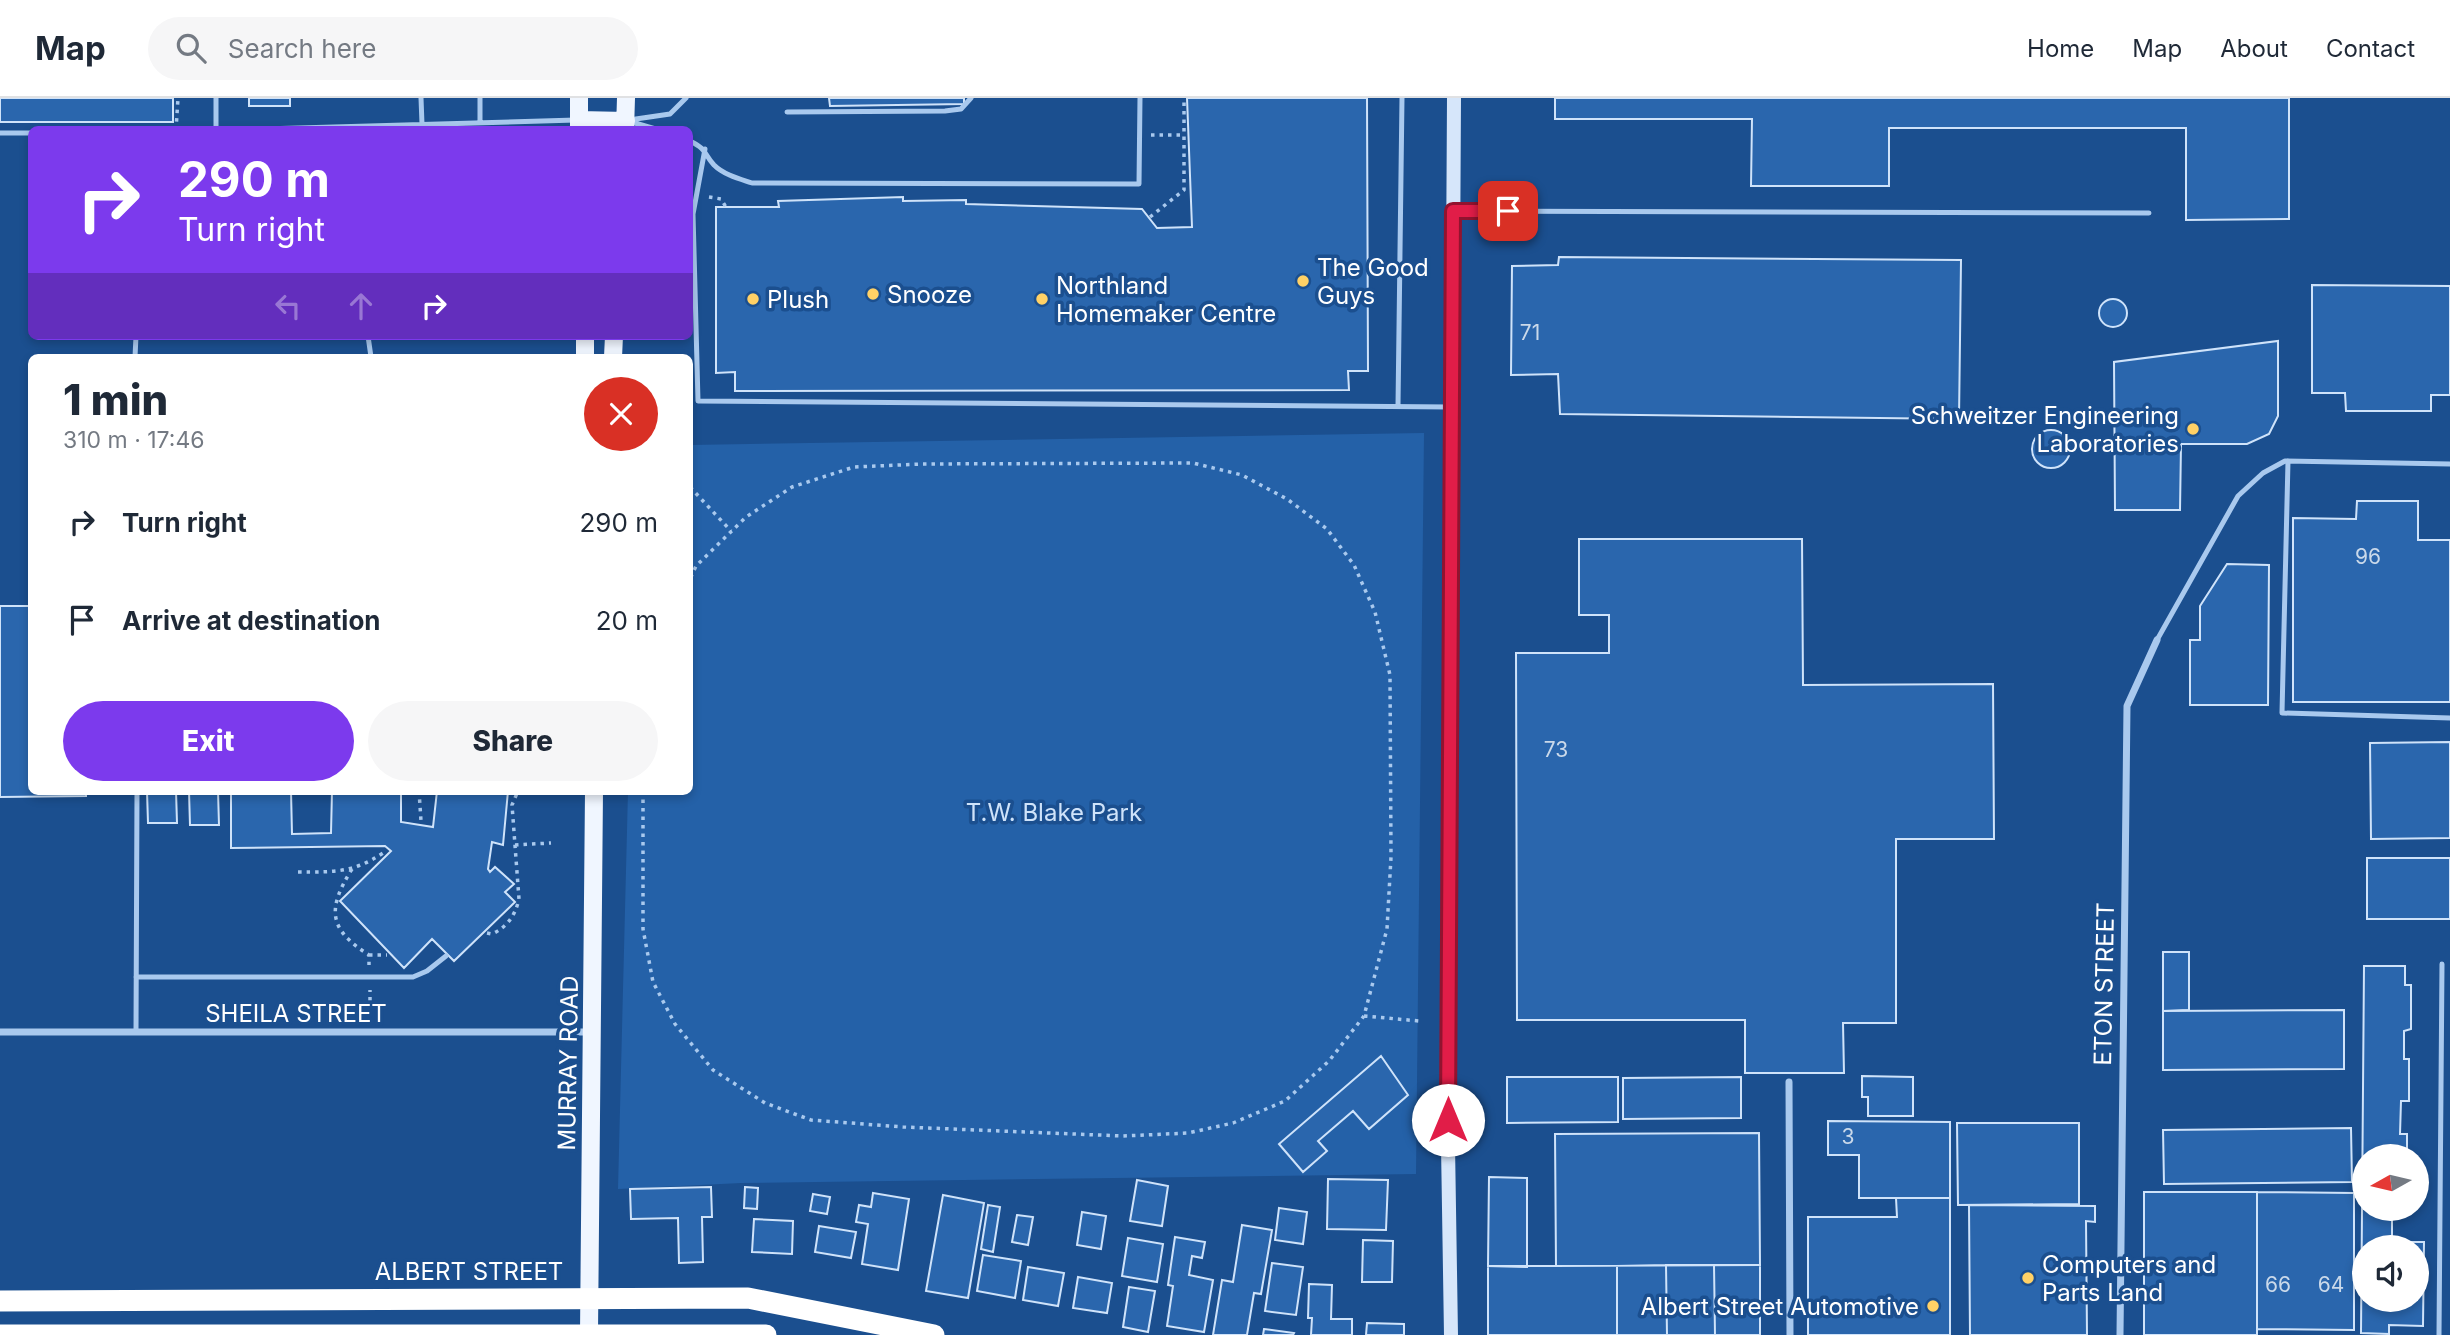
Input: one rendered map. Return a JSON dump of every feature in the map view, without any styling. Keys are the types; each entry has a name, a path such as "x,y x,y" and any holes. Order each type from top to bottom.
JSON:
{"highway":[{"name":"ALBERT STREET","path":"0,1301 748,1298 833,1325 934,1335"},
{"path":"205,1334 206,1299"},
{"path":"0,1335 766,1335"}],"main road":[{"path":"579,98 579,125 626,125 626,98"},
{"name":"MURRAY ROAD","path":"589,1334 594,795"}],"street":[{"path":"1451,1335 1448,1145 1454,98"},
{"name":"ETON STREET","path":"2120,1335 2127,706 2157,640"},
{"name":"SHEILA STREET","path":"0,1032 593,1032"},
{"path":"1789,1083 1790,1335"}],"lane":[{"path":"216,98 216,126"},
{"path":"421,98 422,124"},
{"path":"480,98 480,122"},
{"path":"626,125 670,114 686,98"},
{"path":"787,112 945,111 961,108 971,98"},
{"path":"693,143 705,149 714,165 735,178 752,183 1139,184 1140,98"},
{"path":"1398,406 1402,98"},
{"path":"357,126 480,122 579,125"},
{"path":"0,133 28,133"},
{"path":"705,149 693,214 698,401 1451,407"},
{"path":"1453,211 2149,213"},
{"path":"2157,640 2238,496 2263,473 2288,461 2450,464"},
{"path":"2288,461 2283,713 2450,718"},
{"path":"136,795 136,1032"},
{"path":"136,977 413,977 427,971 446,956"},
{"path":"2439,1335 2442,964"}],"path":[{"path":"176,126 178,98"},
{"path":"1150,217 1184,190 1184,98"},
{"path":"1140,135 1184,135"},
{"path":"643,795 643,929 653,982 675,1024 713,1070 765,1103 811,1120 903,1127 1123,1136 1188,1133 1233,1124 1285,1101 1329,1060 1364,1016 1387,929 1391,858 1390,675 1370,600 1354,565 1327,529 1287,499 1242,475 1193,463 1003,463 853,467 792,487 746,517 696,566 693,572"},
{"path":"693,490 731,531"},
{"path":"419,795 421,821"},
{"path":"486,933 492,934 501,930 515,913 519,899 514,869 512,805 516,795"},
{"path":"515,845 551,843"},
{"path":"298,872 352,870 383,853"},
{"path":"352,870 334,905 335,918 341,932 369,955 387,955"},
{"path":"369,955 369,971"},
{"path":"370,985 370,1009"},
{"path":"1364,1016 1419,1021"}],"green space":[{"name":"T.W. Blake Park","path":"1424,433 1416,1174 741,1183 618,1189 628,795 693,795 693,445"}],"building":[{"path":"0,98 173,98 173,122 0,122"},
{"path":"249,98 290,98 290,106 249,106"},
{"path":"829,98 964,98 964,104 830,106"},
{"name":"Northland Homemaker Centre","path":"1187,98 1367,98 1368,371 1348,371 1349,390 735,391 735,372 716,373 716,207 779,207 778,201 903,197 903,201 966,200 966,204 1142,209 1157,228 1192,227"},
{"path":"1555,98 2289,98 2289,219 2186,220 2186,128 1889,128 1889,186 1751,186 1752,119 1555,119"},
{"path":"1559,257 1961,260 1959,419 1560,414 1558,374 1511,375 1512,266 1558,265"},
{"path":"2312,285 2450,286 2450,395 2431,395 2431,411 2346,411 2345,393 2312,393"},
{"path":"2113,299 2123,303 2127,313 2123,323 2113,327 2103,323 2099,313 2103,303"},
{"name":"Schweitzer Engineering Laboratories","path":"2278,341 2278,416 2269,434 2247,444 2181,444 2180,510 2115,510 2114,362"},
{"path":"2051,430 2065,435 2070,449 2065,463 2051,468 2037,463 2032,449 2037,435"},
{"path":"2357,501 2418,501 2418,540 2450,540 2450,702 2293,702 2293,518 2356,519"},
{"path":"1579,539 1802,539 1803,685 1993,684 1994,839 1896,839 1896,1023 1843,1023 1844,1073 1745,1073 1745,1020 1517,1020 1516,653 1609,653 1609,615 1579,615"},
{"path":"2227,564 2269,565 2268,705 2190,705 2190,640 2200,640 2200,606"},
{"path":"0,606 28,606 28,795 86,796 0,797"},
{"path":"2450,742 2450,838 2371,839 2370,743"},
{"path":"147,795 176,795 177,823 148,823"},
{"path":"189,795 218,795 219,825 190,825"},
{"path":"231,795 291,795 292,834 331,833 332,795 401,795 401,822 433,827 437,795 508,795 503,845 492,842 488,869 490,872 495,867 514,884 505,892 515,902 454,961 432,939 404,968 340,901 391,851 385,846 231,848"},
{"path":"2367,858 2450,858 2450,919 2367,919"},
{"path":"2163,952 2189,952 2189,1010 2163,1011"},
{"path":"2364,966 2405,966 2405,985 2411,985 2411,1029 2404,1031 2404,1059 2409,1059 2409,1101 2401,1101 2400,1134 2407,1134 2407,1144 2363,1144"},
{"path":"2344,1010 2344,1069 2163,1070 2163,1011"},
{"path":"1381,1056 1408,1095 1369,1129 1353,1111 1318,1141 1327,1151 1303,1172 1279,1144"},
{"path":"1862,1076 1913,1077 1913,1116 1868,1116 1868,1097 1862,1097"},
{"path":"1507,1077 1618,1077 1618,1122 1507,1123"},
{"path":"1741,1077 1741,1118 1623,1119 1623,1078"},
{"path":"1828,1121 1950,1122 1950,1198 1859,1198 1859,1155 1828,1155"},
{"path":"1957,1123 2079,1123 2079,1204 1958,1205"},
{"path":"2351,1128 2352,1182 2164,1184 2163,1130"},
{"path":"1759,1133 1760,1265 1556,1266 1555,1134"},
{"path":"1489,1177 1527,1178 1527,1267 1488,1266"},
{"path":"1328,1179 1388,1180 1386,1230 1327,1229"},
{"path":"1137,1180 1168,1186 1162,1226 1130,1221"},
{"path":"711,1187 712,1217 702,1217 703,1262 679,1263 678,1218 631,1219 630,1189"},
{"path":"745,1187 758,1188 757,1209 744,1208"},
{"path":"2144,1192 2257,1192 2257,1335 2144,1335"},
{"path":"2257,1192 2352,1193 2354,1330 2257,1329"},
{"path":"873,1193 909,1199 898,1270 862,1264 868,1224 856,1222 859,1205 871,1207"},
{"path":"813,1194 830,1197 827,1214 810,1211"},
{"path":"943,1195 984,1203 968,1298 926,1291"},
{"path":"1896,1198 1950,1198 1950,1335 1808,1335 1808,1217 1897,1217"},
{"path":"988,1205 1000,1207 993,1252 981,1249"},
{"name":"Computers and Parts Land","path":"1969,1205 2095,1206 2095,1222 2086,1221 2087,1335 1970,1335"},
{"path":"1279,1208 1307,1212 1303,1244 1275,1240"},
{"path":"1082,1212 1106,1216 1101,1249 1077,1245"},
{"path":"1017,1215 1033,1217 1028,1245 1012,1242"},
{"path":"754,1219 793,1221 792,1254 752,1252"},
{"path":"2362,1222 2392,1222 2392,1235 2362,1235"},
{"path":"1242,1225 1272,1230 1261,1294 1254,1293 1247,1335 1213,1335 1222,1280 1233,1282"},
{"path":"819,1226 856,1232 851,1258 815,1252"},
{"path":"1175,1237 1205,1242 1202,1258 1192,1256 1189,1275 1213,1280 1204,1332 1167,1326 1173,1286 1168,1285"},
{"path":"1128,1238 1163,1244 1157,1282 1122,1276"},
{"path":"1363,1240 1393,1241 1392,1282 1362,1282"},
{"path":"983,1255 1021,1261 1015,1298 977,1291"},
{"path":"1272,1263 1303,1267 1296,1315 1265,1311"},
{"path":"1666,1265 1667,1335 1617,1335 1617,1266"},
{"path":"1666,1265 1714,1265 1715,1335 1667,1335"},
{"path":"1714,1265 1760,1265 1760,1335 1715,1335"},
{"path":"1488,1266 1617,1266 1617,1335 1488,1335"},
{"path":"1028,1267 1064,1273 1058,1306 1023,1300"},
{"path":"1078,1277 1112,1283 1107,1313 1073,1308"},
{"path":"1309,1284 1332,1285 1331,1319 1352,1319 1352,1335 1311,1335 1312,1318 1308,1318"},
{"path":"1129,1287 1155,1291 1148,1332 1123,1327"},
{"path":"2361,1312 2423,1312 2423,1326 2389,1325 2389,1334 2361,1333"},
{"path":"1367,1323 1404,1324 1404,1335 1366,1335"},
{"path":"1264,1329 1294,1333 1263,1335"}],"place":[{"name":"The Good Guys","path":"1303,281"},
{"name":"Snooze","path":"873,294"},
{"name":"Plush","path":"753,299"},
{"name":"Northland Homemaker Centre","path":"1042,299"},
{"name":"Schweitzer Engineering Laboratories","path":"2193,429"},
{"name":"Computers and Parts Land","path":"2028,1278"},
{"name":"Albert Street Automotive","path":"1933,1306"}],"route":[{"path":"1448,1120 1453,211 1508,211"}]}
